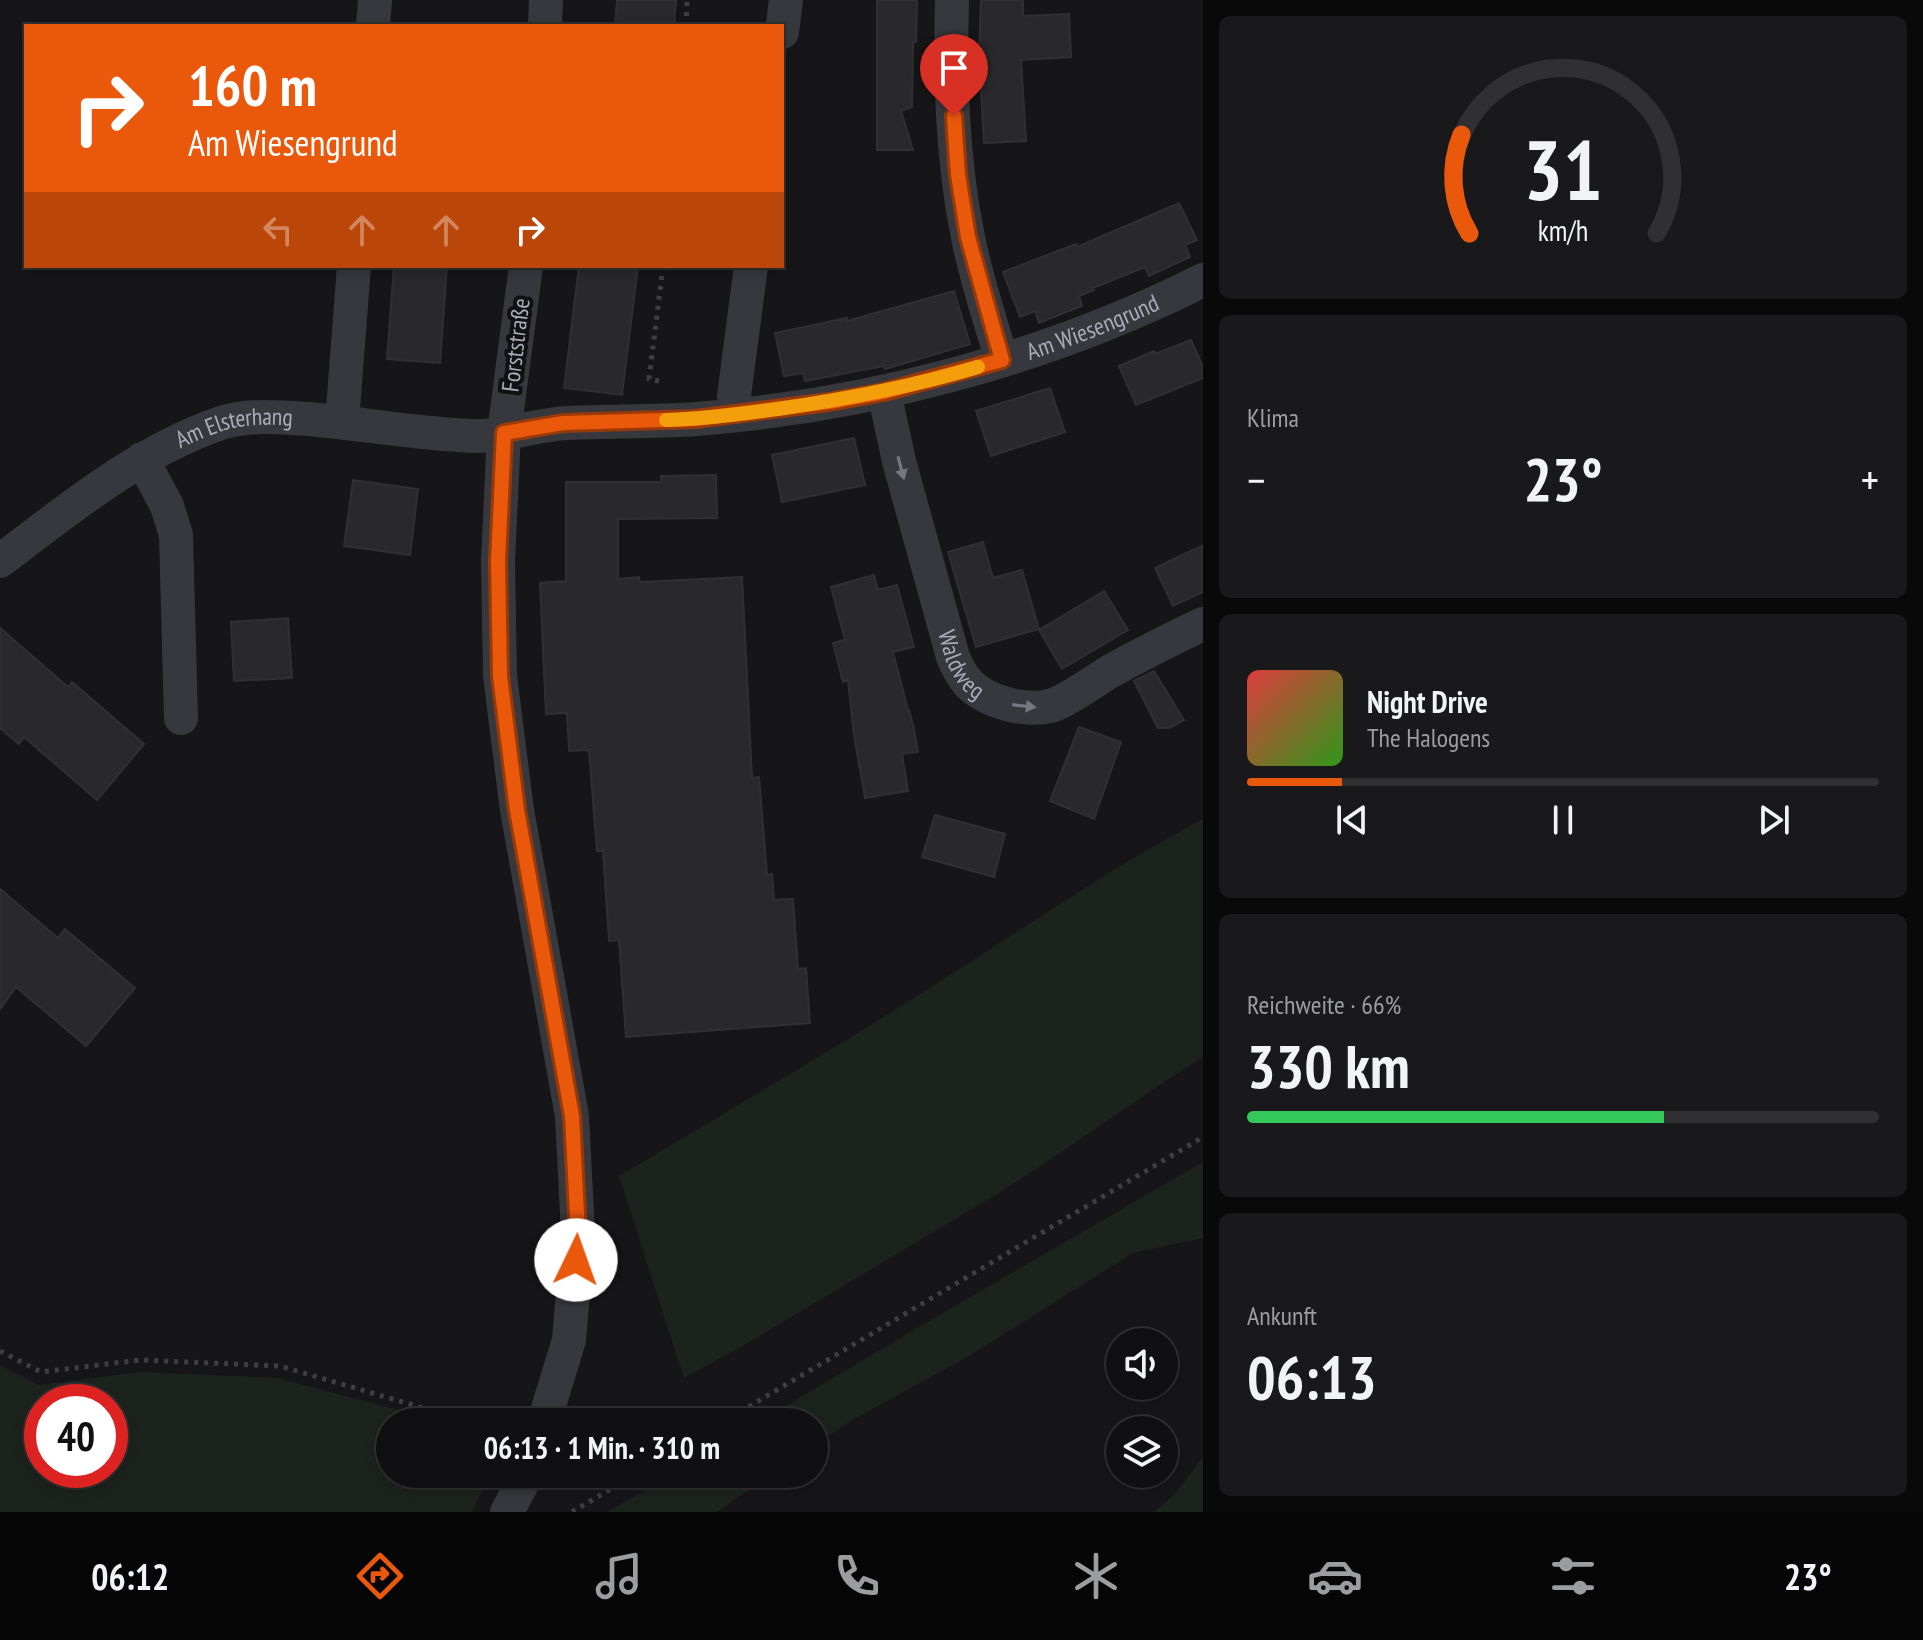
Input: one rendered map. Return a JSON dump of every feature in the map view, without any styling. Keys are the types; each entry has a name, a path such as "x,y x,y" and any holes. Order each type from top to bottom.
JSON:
{"street":[{"path":"373,24 375,0"},
{"path":"545,24 546,0"},
{"path":"783,24 786,0"},
{"path":"952,0 951,58 958,175 968,237 1002,360"},
{"path":"342,422 354,268"},
{"name":"Forststraße","path":"526,268 504,433 498,561 500,676 517,810 572,1116 578,1233 569,1340 548,1408"},
{"path":"737,414 734,396 751,268"},
{"name":"Am Wiesengrund","path":"504,433 563,423 695,419 884,392 1002,360 1114,320 1203,280"},
{"name":"Waldweg","path":"884,392 899,461 953,657 960,673 971,685 991,698 1008,703 1031,708 1052,705 1136,657 1203,624"},
{"name":"Am Elsterhang","path":"0,561 93,491 142,459 223,423 246,418 284,417 477,436 504,433"},
{"path":"142,459 167,506 176,535 181,718"},
{"path":"507,1512 520,1488"}],"path":[{"path":"686,24 687,0"},
{"path":"659,381 649,379 663,268"},
{"path":"747,1408 1203,1137"},
{"path":"0,1351 41,1372 140,1360 280,1366 423,1408"},
{"path":"572,1512 612,1488"}],"shaded area":[{"path":"1203,819 1203,1057 1005,1189 684,1378 619,1176 887,1015 1097,881"},
{"path":"1203,1162 1203,1238 1133,1253 969,1356 828,1436 828,1408 783,1408"},
{"path":"0,1365 37,1384 24,1384 24,1488 128,1488 128,1384 47,1384 140,1372 277,1378 392,1408 376,1408 376,1488 483,1488 472,1512 0,1512"},
{"path":"1203,1457 1203,1512 1154,1512 1175,1494"},
{"path":"648,1488 752,1488 717,1512 608,1512"}],"building":[{"path":"617,0 676,0 674,24 615,24"},
{"path":"877,0 917,0 912,107 901,111 913,150 877,150"},
{"path":"981,0 1023,0 1023,16 1069,14 1071,57 1021,60 1026,141 984,143 979,53"},
{"path":"1179,203 1197,240 1185,245 1190,257 1149,276 1145,267 1093,288 1079,296 1082,306 1039,323 1035,311 1020,317 1003,272 1076,244 1077,247"},
{"path":"394,268 447,268 440,363 387,359"},
{"path":"579,268 638,268 622,395 564,388"},
{"path":"954,291 970,344 885,369 884,366 805,381 803,373 784,376 775,333 847,318 847,321"},
{"path":"1191,340 1203,367 1203,378 1136,405 1119,366"},
{"path":"1050,388 1065,432 991,456 976,411"},
{"path":"854,438 865,485 782,502 772,455"},
{"path":"716,475 717,518 618,519 618,579 639,577 640,582 742,577 752,778 759,777 767,875 772,874 774,900 793,899 798,969 806,968 810,1023 626,1037 619,940 609,941 603,851 597,851 589,750 569,751 567,713 546,714 540,583 566,581 566,482 661,482 661,476"},
{"path":"353,480 418,489 410,555 344,546"},
{"path":"983,542 993,578 1022,570 1039,629 976,647 948,552"},
{"path":"1203,545 1203,592 1173,606 1155,568"},
{"path":"874,575 878,590 897,585 914,647 893,652 918,752 902,754 908,791 865,798 848,680 843,682 833,643 845,640 831,587"},
{"path":"1104,591 1128,630 1062,669 1039,630"},
{"path":"288,618 292,678 234,681 231,622"},
{"path":"0,628 68,687 72,682 144,744 97,800 24,737 19,744 0,728"},
{"path":"1154,671 1184,720 1169,728 1158,728 1134,681"},
{"path":"1079,727 1121,742 1094,819 1050,801"},
{"path":"935,815 1005,834 994,877 922,857"},
{"path":"0,889 58,938 65,929 135,988 86,1046 16,987 0,1009"}],"slow traffic":[{"path":"666,420 829,402 884,392 978,367"}],"route":[{"path":"576,1260 578,1233 572,1116 517,810 500,676 498,561 504,433 563,423 695,419 829,402 884,392 1002,360 968,237 958,175 954,116"}]}
